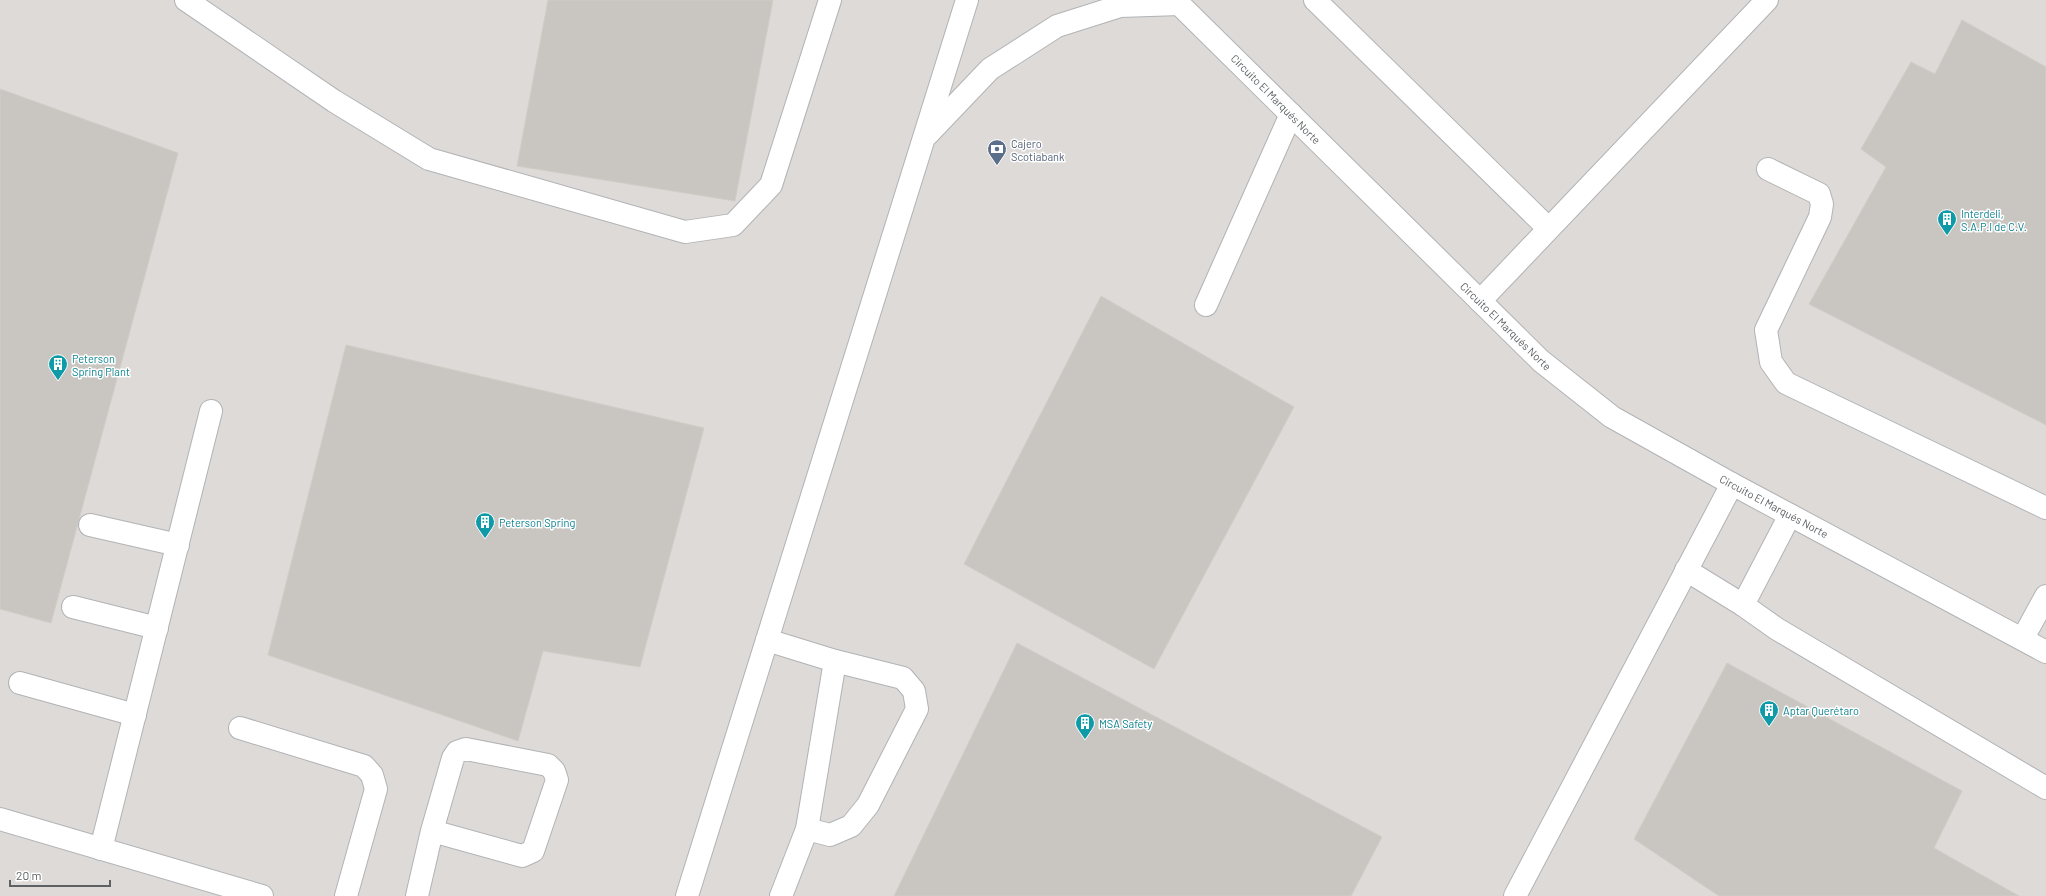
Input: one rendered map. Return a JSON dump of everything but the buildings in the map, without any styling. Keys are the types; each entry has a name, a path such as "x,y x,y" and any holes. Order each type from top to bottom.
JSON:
{"street":[{"path":"186,0 334,100 429,159 685,232 733,224 770,185 830,0"},
{"path":"686,896 967,0"},
{"path":"1314,0 1548,228"},
{"path":"1480,301 1767,0"},
{"path":"924,138 990,69 1057,26 1120,6 1178,2"},
{"name":"Circuito El Marqués Norte","path":"1178,2 1541,361 1612,417 1732,484 2023,638 2046,652"},
{"path":"1206,305 1291,114"},
{"path":"1768,169 1819,194 1822,204 1820,217 1766,330 1771,362 1786,383 2046,508"},
{"path":"102,849 211,411"},
{"path":"1515,896 1732,484"},
{"path":"1743,605 1790,515"},
{"path":"90,525 178,545"},
{"path":"1686,570 1743,605 1777,629 2046,788"},
{"path":"2023,638 2046,596"},
{"path":"73,607 157,628"},
{"path":"766,640 835,661 903,678 914,691 917,709 868,805 851,826 830,835 807,829"},
{"path":"781,896 807,829 835,661"},
{"path":"20,683 135,715"},
{"path":"240,728 364,766 372,775 376,788 346,896"},
{"path":"417,896 432,831 453,758 457,752 466,749 548,765 554,771 557,780 533,851 522,856 432,831"},
{"path":"0,819 262,896"}],"shaded area":[{"path":"0,0 2046,0 2046,896 0,896"}],"place":[{"name":"Cajero Scotiabank","path":"997,166"},
{"name":"Interdeli, S.A.P.I de C.V.","path":"1947,236"},
{"name":"Peterson Spring Plant","path":"58,381"},
{"name":"Peterson Spring","path":"485,539"},
{"name":"Aptar Querétaro","path":"1769,727"},
{"name":"MSA Safety","path":"1085,740"}]}
